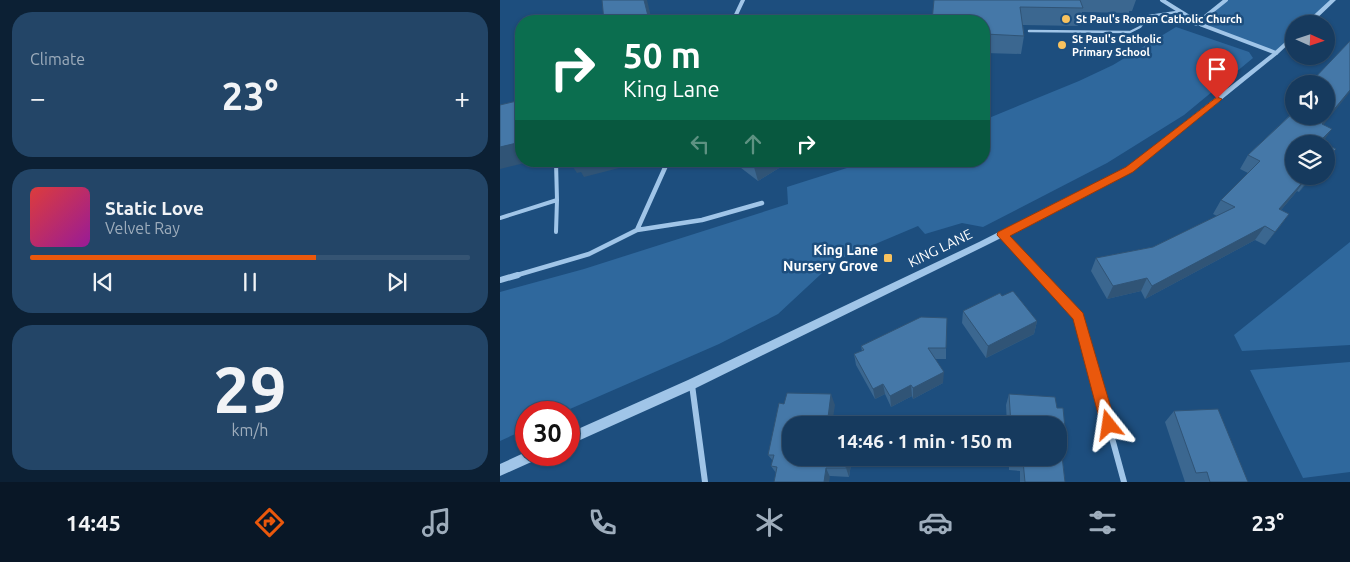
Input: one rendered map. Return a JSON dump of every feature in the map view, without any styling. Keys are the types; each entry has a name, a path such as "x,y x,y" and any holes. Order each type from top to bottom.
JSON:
{"street":[{"path":"736,15 743,0"},
{"path":"1162,0 1196,24 1276,53"},
{"path":"1196,24 1226,0"},
{"path":"1317,15 1333,0"},
{"name":"KING LANE","path":"580,434 692,384 1002,235 1129,170 1285,44"},
{"path":"637,230 665,167"},
{"path":"500,280 589,254 637,230 702,220 762,203"},
{"path":"1002,235 1079,316 1124,482"},
{"path":"692,384 705,482"},
{"path":"500,470 515,463"}],"lane":[{"path":"1029,31 1130,32 1140,27 1150,16 1177,12"},
{"path":"556,167 556,232"},
{"path":"500,218 557,200"}],"shaded area":[{"path":"1226,0 1333,0 1317,15 1285,15 1285,44 1276,53 1196,24"},
{"path":"1176,27 1249,52 1253,58 1184,115 1107,163 983,227 962,223 925,234 918,226 835,261 778,314 719,344 580,405 580,401 515,401 515,434 500,441 500,292 584,269 788,204 787,187 850,167 990,167 990,118 1113,65"},
{"path":"1350,242 1350,345 1242,351 1234,335"},
{"path":"1350,362 1350,472 1303,478 1250,370"}],"building":[{"path":"602,0 644,0 648,15 603,15"},
{"path":"934,0 1080,0 1083,8 1020,7 1024,36 990,34 990,15 933,15"},
{"path":"1350,41 1350,90 1335,108 1335,75 1318,75 1327,65 1335,65 1335,57"},
{"path":"515,101 515,143 500,147 500,105"},
{"path":"1285,120 1285,125 1324,125 1332,129 1326,135 1285,135 1285,185 1300,185 1279,209 1289,214 1275,232 1265,226 1152,286 1147,278 1113,286 1096,258 1153,247 1235,207 1221,200 1260,161 1248,155"},
{"path":"1013,291 1037,321 988,346 963,311 1000,293 1002,296"},
{"path":"921,317 947,318 946,348 928,348 944,372 913,388 911,385 890,396 883,384 873,389 854,354 864,350 861,346"},
{"path":"787,393 831,394 828,416 782,416 782,466 846,466 846,468 826,468 824,482 774,482 777,467 771,466 774,455 768,455 779,403 784,404"},
{"path":"1009,394 1055,397 1057,408 1063,408 1064,416 1010,416"},
{"path":"1218,409 1248,482 1210,482 1207,472 1196,473 1174,411"},
{"path":"1023,466 1063,466 1065,482 1025,482"}],"place":[{"name":"St Paul's Roman Catholic Church","path":"1066,19"},
{"name":"St Paul's Catholic Primary School","path":"1062,45"},
{"name":"King Lane Nursery Grove","path":"888,258"}],"route":[{"path":"1109,425 1079,316 1002,235 1129,170 1217,99"}]}
